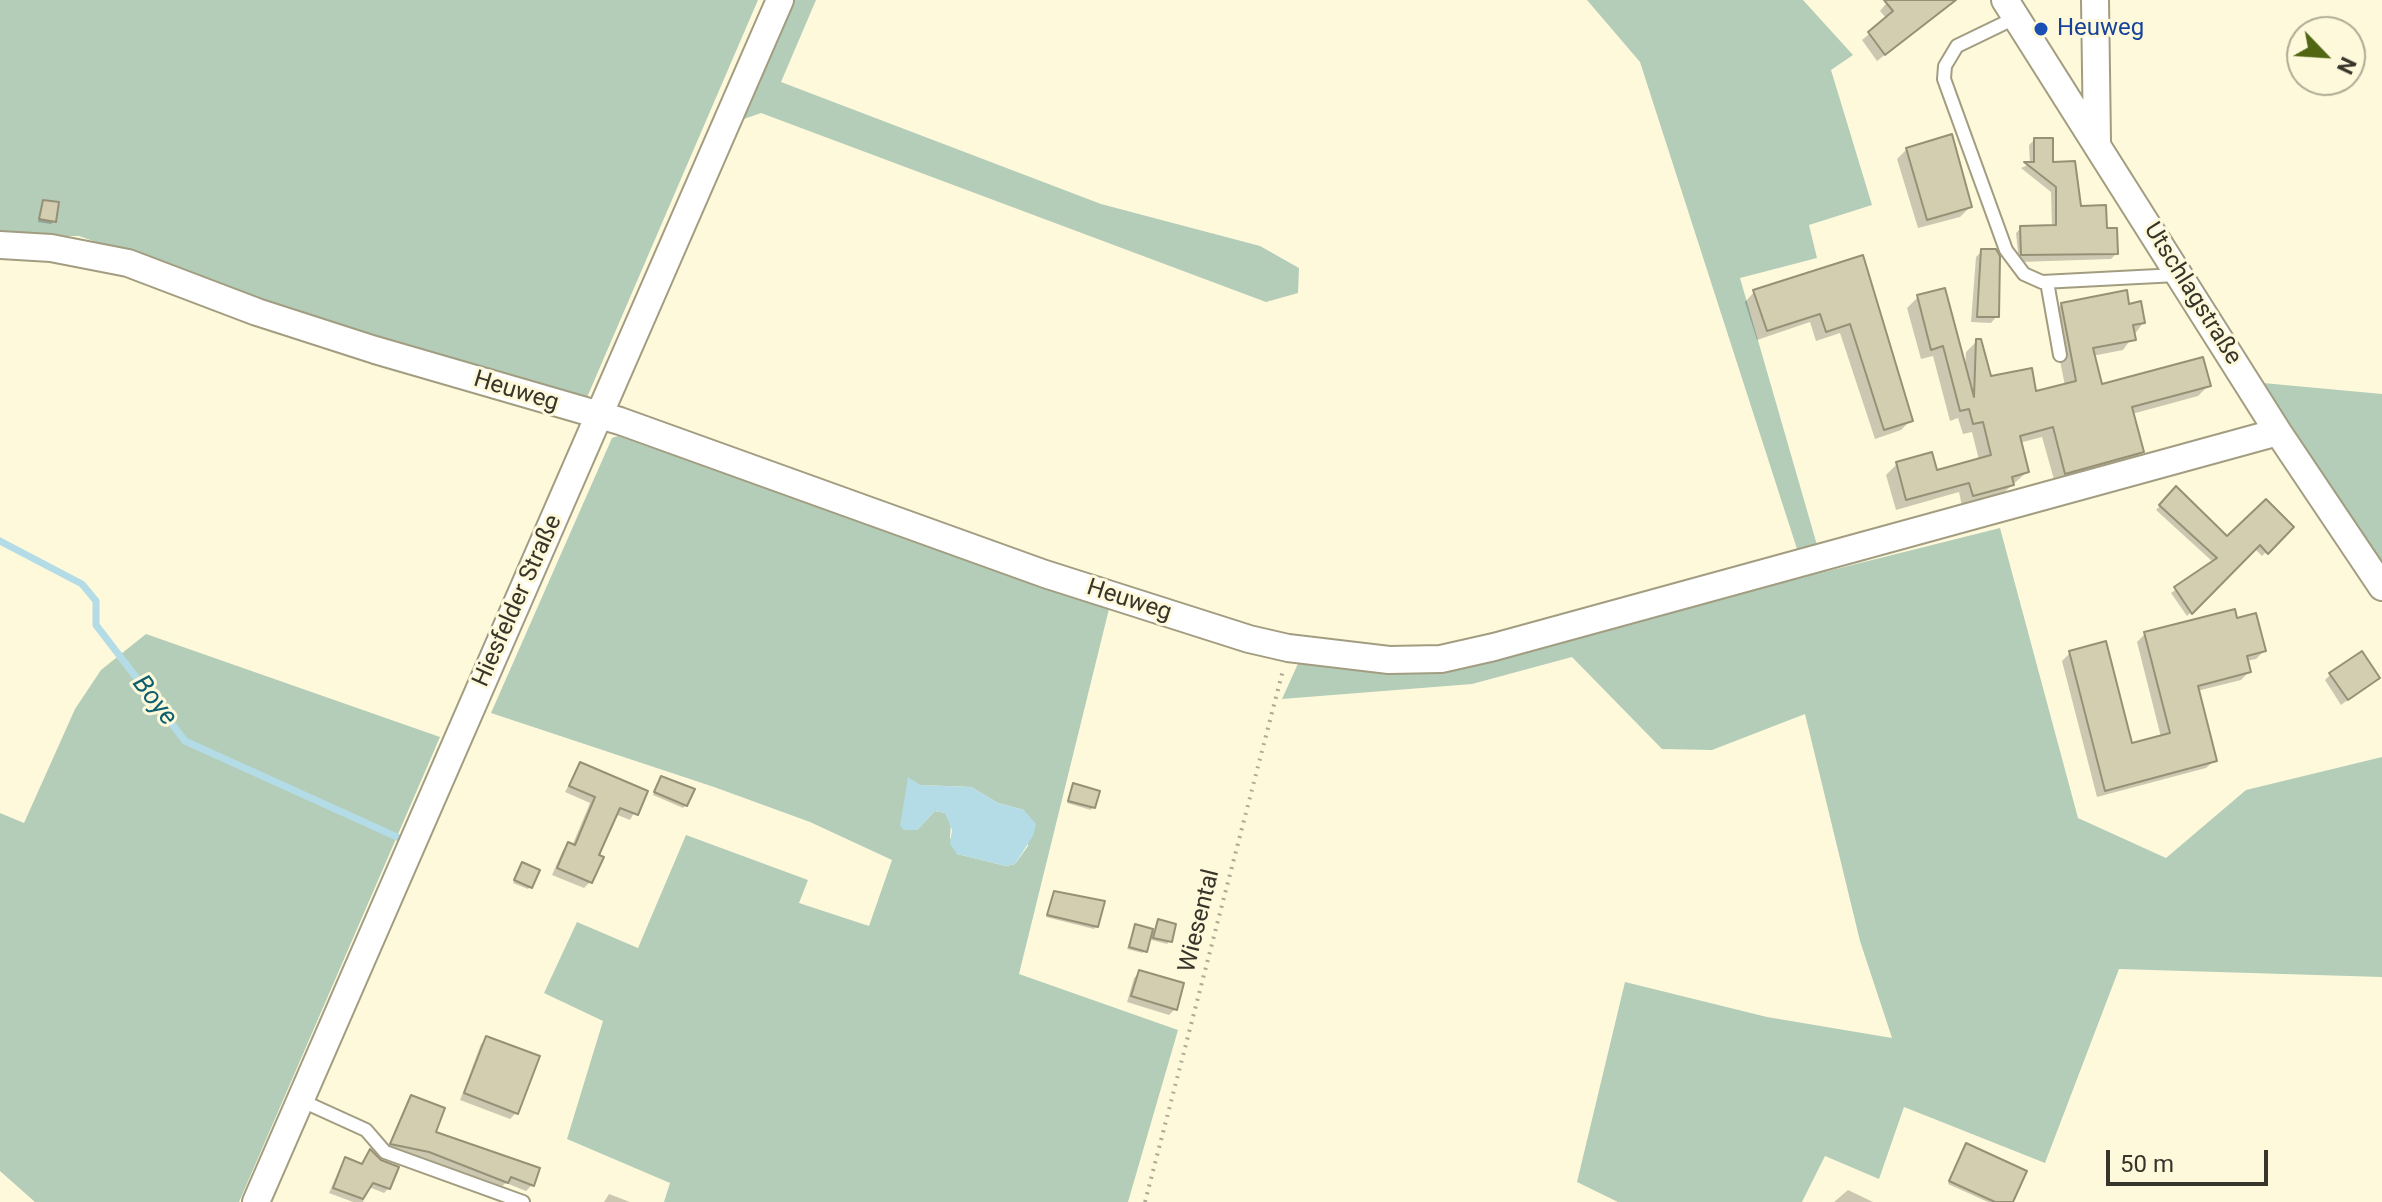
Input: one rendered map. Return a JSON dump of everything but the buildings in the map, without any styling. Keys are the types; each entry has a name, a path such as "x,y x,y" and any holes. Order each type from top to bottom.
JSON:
{"street":[{"name":"Hiesfelder Straße","path":"256,1202 780,0"},
{"path":"2095,0 2097,141"},
{"name":"Utschlagstraße","path":"2011,8 2278,432 2382,587"},
{"name":"Heuweg","path":"0,245 51,248 128,263 257,312 598,417 620,421 1045,574 1288,648 1389,660 1441,659 2278,432"}],"lane":[{"path":"2011,8 1957,46 1945,66 1944,79 2006,250 2024,274 2047,282 2180,274"},
{"path":"2047,282 2060,355"},
{"path":"300,1100 366,1130 385,1152 523,1202"}],"path":[{"name":"Wiesental","path":"1145,1202 1288,648"}],"green space":[{"path":"0,0 758,0 585,402 453,368 79,236 0,236"},
{"path":"790,0 816,0 781,82 1101,204 1260,246 1299,268 1298,293 1266,302 761,113 738,121"},
{"path":"1587,0 1803,0 1853,55 1831,70 1872,205 1809,225 1817,258 1740,278 1817,545 1798,552 1640,62"},
{"path":"2263,383 2382,394 2382,566"},
{"path":"618,436 1109,609 1019,974 1178,1030 1128,1202 664,1202 670,1183 567,1139 603,1021 544,993 577,922 638,948 686,835 808,880 799,903 869,926 892,860 810,822 491,713 612,438","holes":["908,778 920,785 971,787 998,803 1024,810 1028,846 1015,864 1006,866 957,854 950,837 951,822 945,813 935,811 917,830"]},
{"path":"2000,528 2078,818 2166,858 2246,790 2382,757 2382,977 2119,969 2045,1163 1904,1107 1879,1179 1825,1156 1802,1202 1618,1202 1577,1182 1625,982 1767,1017 1892,1038 1860,941 1805,714 1712,750 1662,749 1572,657 1472,684 1282,699 1301,657 1568,636"},
{"path":"146,634 440,737 239,1202 35,1202 0,1171 0,813 24,823 75,709 101,670"}],"water":[{"path":"908,777 920,785 971,787 998,803 1024,810 1036,824 1033,836 1015,864 1006,866 957,854 950,844 952,830 945,813 935,811 917,830 904,830 900,826"}],"waterway":[{"name":"Boye","path":"0,541 82,584 96,601 96,625 185,741 397,837"}],"place":[{"name":"Heuweg","path":"2041,29"}]}
